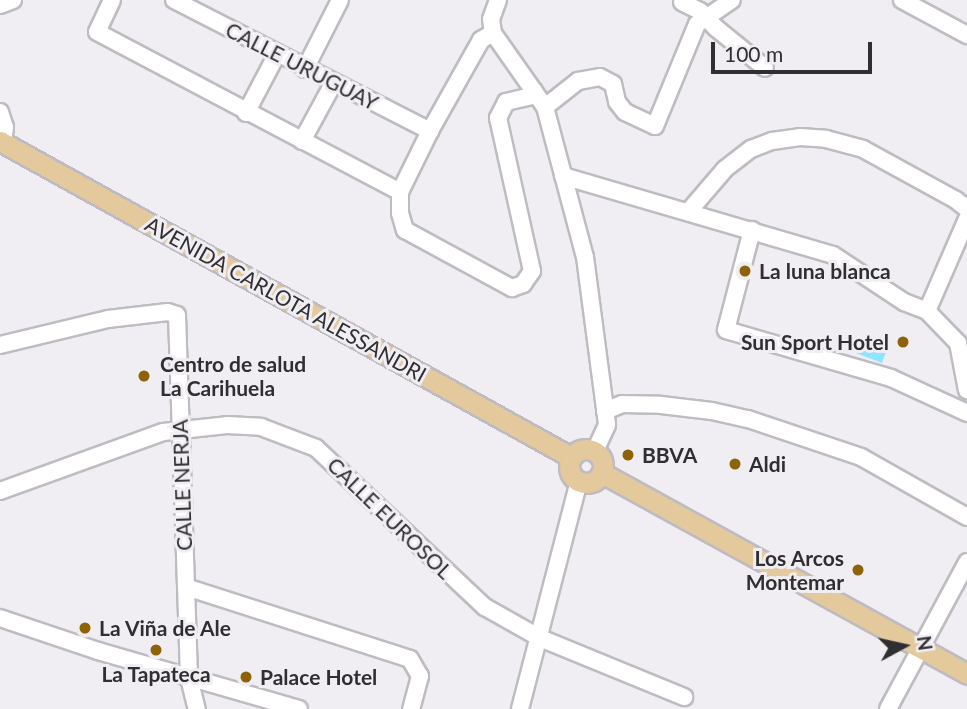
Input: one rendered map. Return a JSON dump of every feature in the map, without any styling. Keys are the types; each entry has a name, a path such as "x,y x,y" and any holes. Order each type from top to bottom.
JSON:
{"main road":[{"name":"AVENIDA CARLOTA ALESSANDRI","path":"5,146 571,457"},
{"path":"581,450 595,451 603,461 602,473 594,481 579,481 570,472 571,457 581,450"},
{"path":"602,473 967,674"}],"street":[{"path":"0,5 13,0"},
{"path":"112,0 97,32 400,192"},
{"name":"CALLE URUGUAY","path":"174,0 333,84 430,131"},
{"path":"305,69 341,0"},
{"path":"498,0 491,19 493,33 545,107 585,257 607,425 595,451"},
{"path":"545,107 578,80 600,77 613,84 617,102 625,112 655,126 697,24 732,0"},
{"path":"902,0 967,35"},
{"path":"682,2 706,18 765,68"},
{"path":"493,33 481,40 430,131 400,192 400,214 405,230 512,288 523,284 532,271 514,203 498,118 506,102 531,96 534,91"},
{"path":"246,113 277,54"},
{"path":"302,141 333,84"},
{"path":"0,112 5,127 5,146"},
{"path":"689,211 725,169 751,149 772,141 800,137 826,139 863,149 956,200 967,209"},
{"path":"563,176 833,255 904,302 927,311 963,344 967,390"},
{"path":"927,311 967,219"},
{"path":"752,230 726,330 891,378 967,413"},
{"name":"CALLE NERJA","path":"0,345 108,319 168,312 177,315 179,430 190,678 197,709"},
{"path":"605,411 622,404 661,405 712,411 748,419 861,457 967,517"},
{"name":"CALLE EUROSOL","path":"0,491 140,438 226,425 261,427 316,449 485,607 540,638 684,697"},
{"path":"520,709 579,481"},
{"path":"888,709 967,562"},
{"path":"186,587 410,659 420,676 411,709"},
{"path":"0,618 299,709"}],"water":[{"path":"870,335 881,343 878,348 886,352 882,363 856,353"}],"place":[{"name":"La luna blanca","path":"745,271"},
{"name":"Sun Sport Hotel","path":"903,342"},
{"name":"Centro de salud La Carihuela","path":"144,376"},
{"name":"BBVA","path":"628,455"},
{"name":"Aldi","path":"735,464"},
{"name":"Los Arcos Montemar","path":"858,570"},
{"name":"La Viña de Ale","path":"85,628"},
{"name":"La Tapateca","path":"156,650"},
{"name":"Palace Hotel","path":"246,677"}]}
